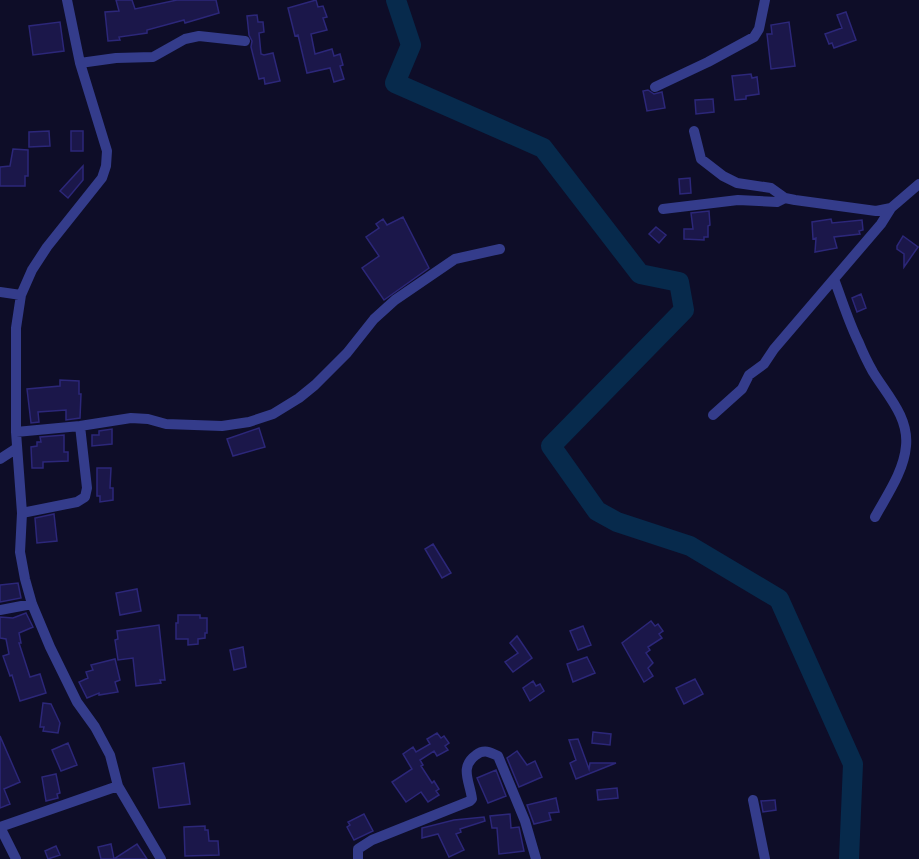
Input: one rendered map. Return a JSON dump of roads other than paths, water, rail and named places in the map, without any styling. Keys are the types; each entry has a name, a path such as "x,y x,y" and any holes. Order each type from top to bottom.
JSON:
{"street":[{"path":"68,0 80,63 107,152 106,166 102,178 37,262 21,295 16,328 16,432 22,513 20,552 32,604 50,647 77,702 96,728 110,754 118,786 161,859"},
{"path":"655,87 754,37 759,29 765,0"},
{"path":"80,63 116,58 153,57 185,39 199,36 245,41"},
{"path":"694,130 701,159 723,176 737,183 771,188 785,198 876,211 891,208"},
{"path":"713,415 742,389 749,375 764,364 774,349 881,224 891,208 919,184"},
{"path":"663,209 738,200 777,202 785,198"},
{"path":"16,432 131,418 148,419 166,424 222,426 249,422 273,414 315,385 347,353 374,319 395,300 455,259 500,249"},
{"path":"834,279 858,342 899,412 906,434 906,447 900,466 875,517"},
{"path":"0,291 21,295"},
{"path":"22,513 77,502 85,497 87,488 80,426"},
{"path":"0,459 17,448"},
{"path":"0,610 32,604"},
{"path":"358,859 358,849 372,840 470,801 472,794 466,767 471,759 480,752 490,752 498,756 525,821 536,859"},
{"path":"15,859 0,827 118,786"},
{"path":"753,800 765,859"}],"waterway":[{"path":"396,0 411,45 395,83 543,148 640,274 679,282 684,310 551,446 597,511 617,522 690,546 779,599 853,764 849,859"}]}
